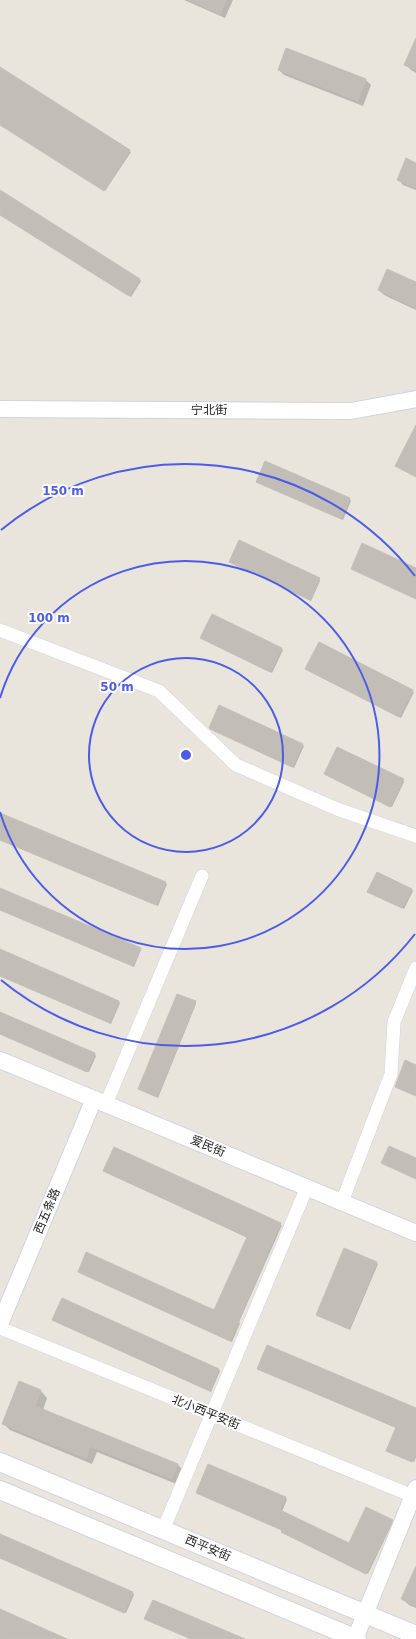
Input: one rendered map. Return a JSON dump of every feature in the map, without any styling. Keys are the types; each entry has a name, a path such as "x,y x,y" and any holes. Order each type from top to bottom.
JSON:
{"main road":[{"name":"西平安街","path":"0,1462 416,1635"},
{"path":"0,1490 356,1639"}],"street":[{"name":"宁北街","path":"0,409 351,411 416,399"},
{"path":"0,630 159,691 236,765 337,809 416,836"},
{"path":"100,1102 202,876"},
{"path":"342,1202 391,1074 394,1022 416,968"},
{"name":"爱民街","path":"0,1060 416,1233"},
{"name":"西五条路","path":"0,1324 100,1102"},
{"path":"164,1530 307,1188"},
{"name":"北小西平安街","path":"0,1328 212,1414 414,1492"},
{"path":"356,1639 414,1492"}],"building":[{"path":"188,0 226,0 220,14"},
{"path":"416,38 416,70 404,65"},
{"path":"286,48 366,79 358,101 278,70"},
{"path":"0,67 130,150 104,191 0,125"},
{"path":"406,158 416,163 416,188 397,180"},
{"path":"0,190 140,279 129,296 0,215"},
{"path":"387,269 416,282 416,308 378,290"},
{"path":"416,425 416,477 395,466"},
{"path":"265,461 350,498 341,519 256,482"},
{"path":"239,540 320,578 310,600 229,562"},
{"path":"362,543 416,568 416,599 351,569"},
{"path":"212,614 282,648 270,672 200,638"},
{"path":"319,642 413,690 399,717 305,669"},
{"path":"219,705 303,744 292,767 210,729 209,728"},
{"path":"337,747 404,779 390,807 324,774"},
{"path":"0,813 166,882 156,905 0,840"},
{"path":"377,872 412,889 402,908 367,892"},
{"path":"0,888 141,948 133,966 0,910"},
{"path":"0,949 119,1001 110,1023 0,976"},
{"path":"177,994 196,1001 157,1097 138,1089"},
{"path":"0,1012 95,1053 87,1072 0,1034"},
{"path":"405,1060 416,1065 416,1096 395,1087"},
{"path":"389,1146 416,1158 416,1179 381,1163"},
{"path":"114,1147 281,1223 230,1341 78,1272 86,1252 214,1310 247,1237 103,1171"},
{"path":"344,1248 377,1262 349,1329 316,1315"},
{"path":"62,1298 219,1369 210,1391 52,1320"},
{"path":"267,1345 416,1408 416,1452 412,1462 386,1451 396,1427 257,1369"},
{"path":"19,1381 41,1390 35,1406 178,1464 172,1479 90,1446 86,1458 2,1424"},
{"path":"208,1464 286,1497 280,1510 349,1543 366,1507 393,1520 366,1574 281,1532 282,1530 196,1493"},
{"path":"0,1534 133,1592 124,1613 0,1558"},
{"path":"416,1566 416,1606 401,1599"},
{"path":"153,1600 245,1639 191,1639 144,1619"},
{"path":"0,1609 67,1639 0,1639"}]}
